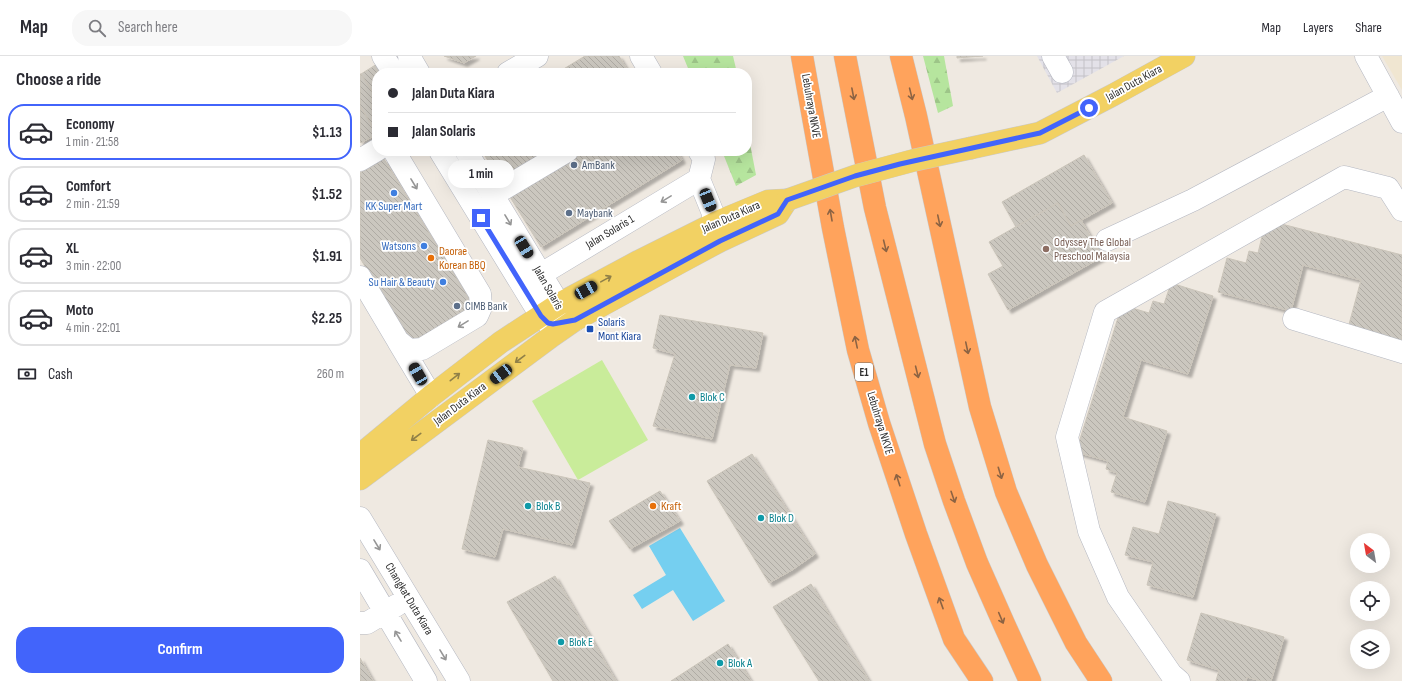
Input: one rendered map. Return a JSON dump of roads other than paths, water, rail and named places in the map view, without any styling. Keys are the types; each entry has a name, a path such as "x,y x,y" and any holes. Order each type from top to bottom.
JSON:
{"highway":[{"name":"Lebuhraya NKVE","path":"802,56 833,228 858,350 879,423 916,534 954,639 982,681"},
{"path":"846,56 875,208 935,444 977,563 1030,681"},
{"path":"901,56 916,116 980,407 1006,492 1037,565 1076,643 1101,681"},
{"path":"954,639 970,681"}],"main road":[{"name":"Jalan Duta Kiara","path":"360,479 557,320 639,261 715,223 768,201 787,200 855,176 915,160 1040,133 1184,56"},
{"name":"Jalan Duta Kiara","path":"360,455 431,396 501,342 557,320 778,214 787,200"}],"street":[{"path":"383,56 391,68"},
{"path":"409,56 417,68"},
{"path":"517,68 537,56"},
{"path":"641,56 649,68"},
{"path":"1366,56 1402,122"},
{"path":"1108,240 1193,200 1388,96"},
{"path":"360,160 372,153"},
{"path":"397,156 480,294 482,307 477,316 422,349 409,350 398,341"},
{"name":"Jalan Solaris","path":"443,156 522,286 557,320"},
{"name":"Jalan Solaris","path":"469,156 540,274 557,320"},
{"path":"493,195 559,156"},
{"path":"702,156 704,159 699,179 712,211 715,223"},
{"path":"1179,681 1171,674 1118,597 1089,531 1067,437 1105,312 1344,177 1388,188 1402,210"},
{"name":"Jalan Solaris 1","path":"522,286 699,179"},
{"path":"360,277 431,396"},
{"path":"1294,319 1402,352"},
{"name":"Changkat Duta Kiara","path":"360,518 459,681"},
{"path":"393,572 363,583 385,612 426,681"},
{"path":"360,623 366,622 409,598"}],"water":[{"path":"680,528 725,601 693,621 673,590 642,609 633,595 666,575 649,546"}],"place":[{"name":"AmBank","path":"574,165"},
{"name":"KK Super Mart","path":"394,193"},
{"name":"Maybank","path":"569,213"},
{"name":"Watsons","path":"424,246"},
{"name":"Odyssey The Global Preschool Malaysia","path":"1046,249"},
{"name":"Daorae Korean BBQ","path":"431,258"},
{"name":"Su Hair & Beauty","path":"443,282"},
{"name":"CIMB Bank","path":"457,306"},
{"name":"Solaris Mont Kiara","path":"590,329"},
{"name":"Blok C","path":"692,397"},
{"name":"Blok B","path":"528,506"},
{"name":"Kraft","path":"653,506"},
{"name":"Blok D","path":"761,518"},
{"name":"Blok E","path":"561,642"},
{"name":"Blok A","path":"720,663"}]}
